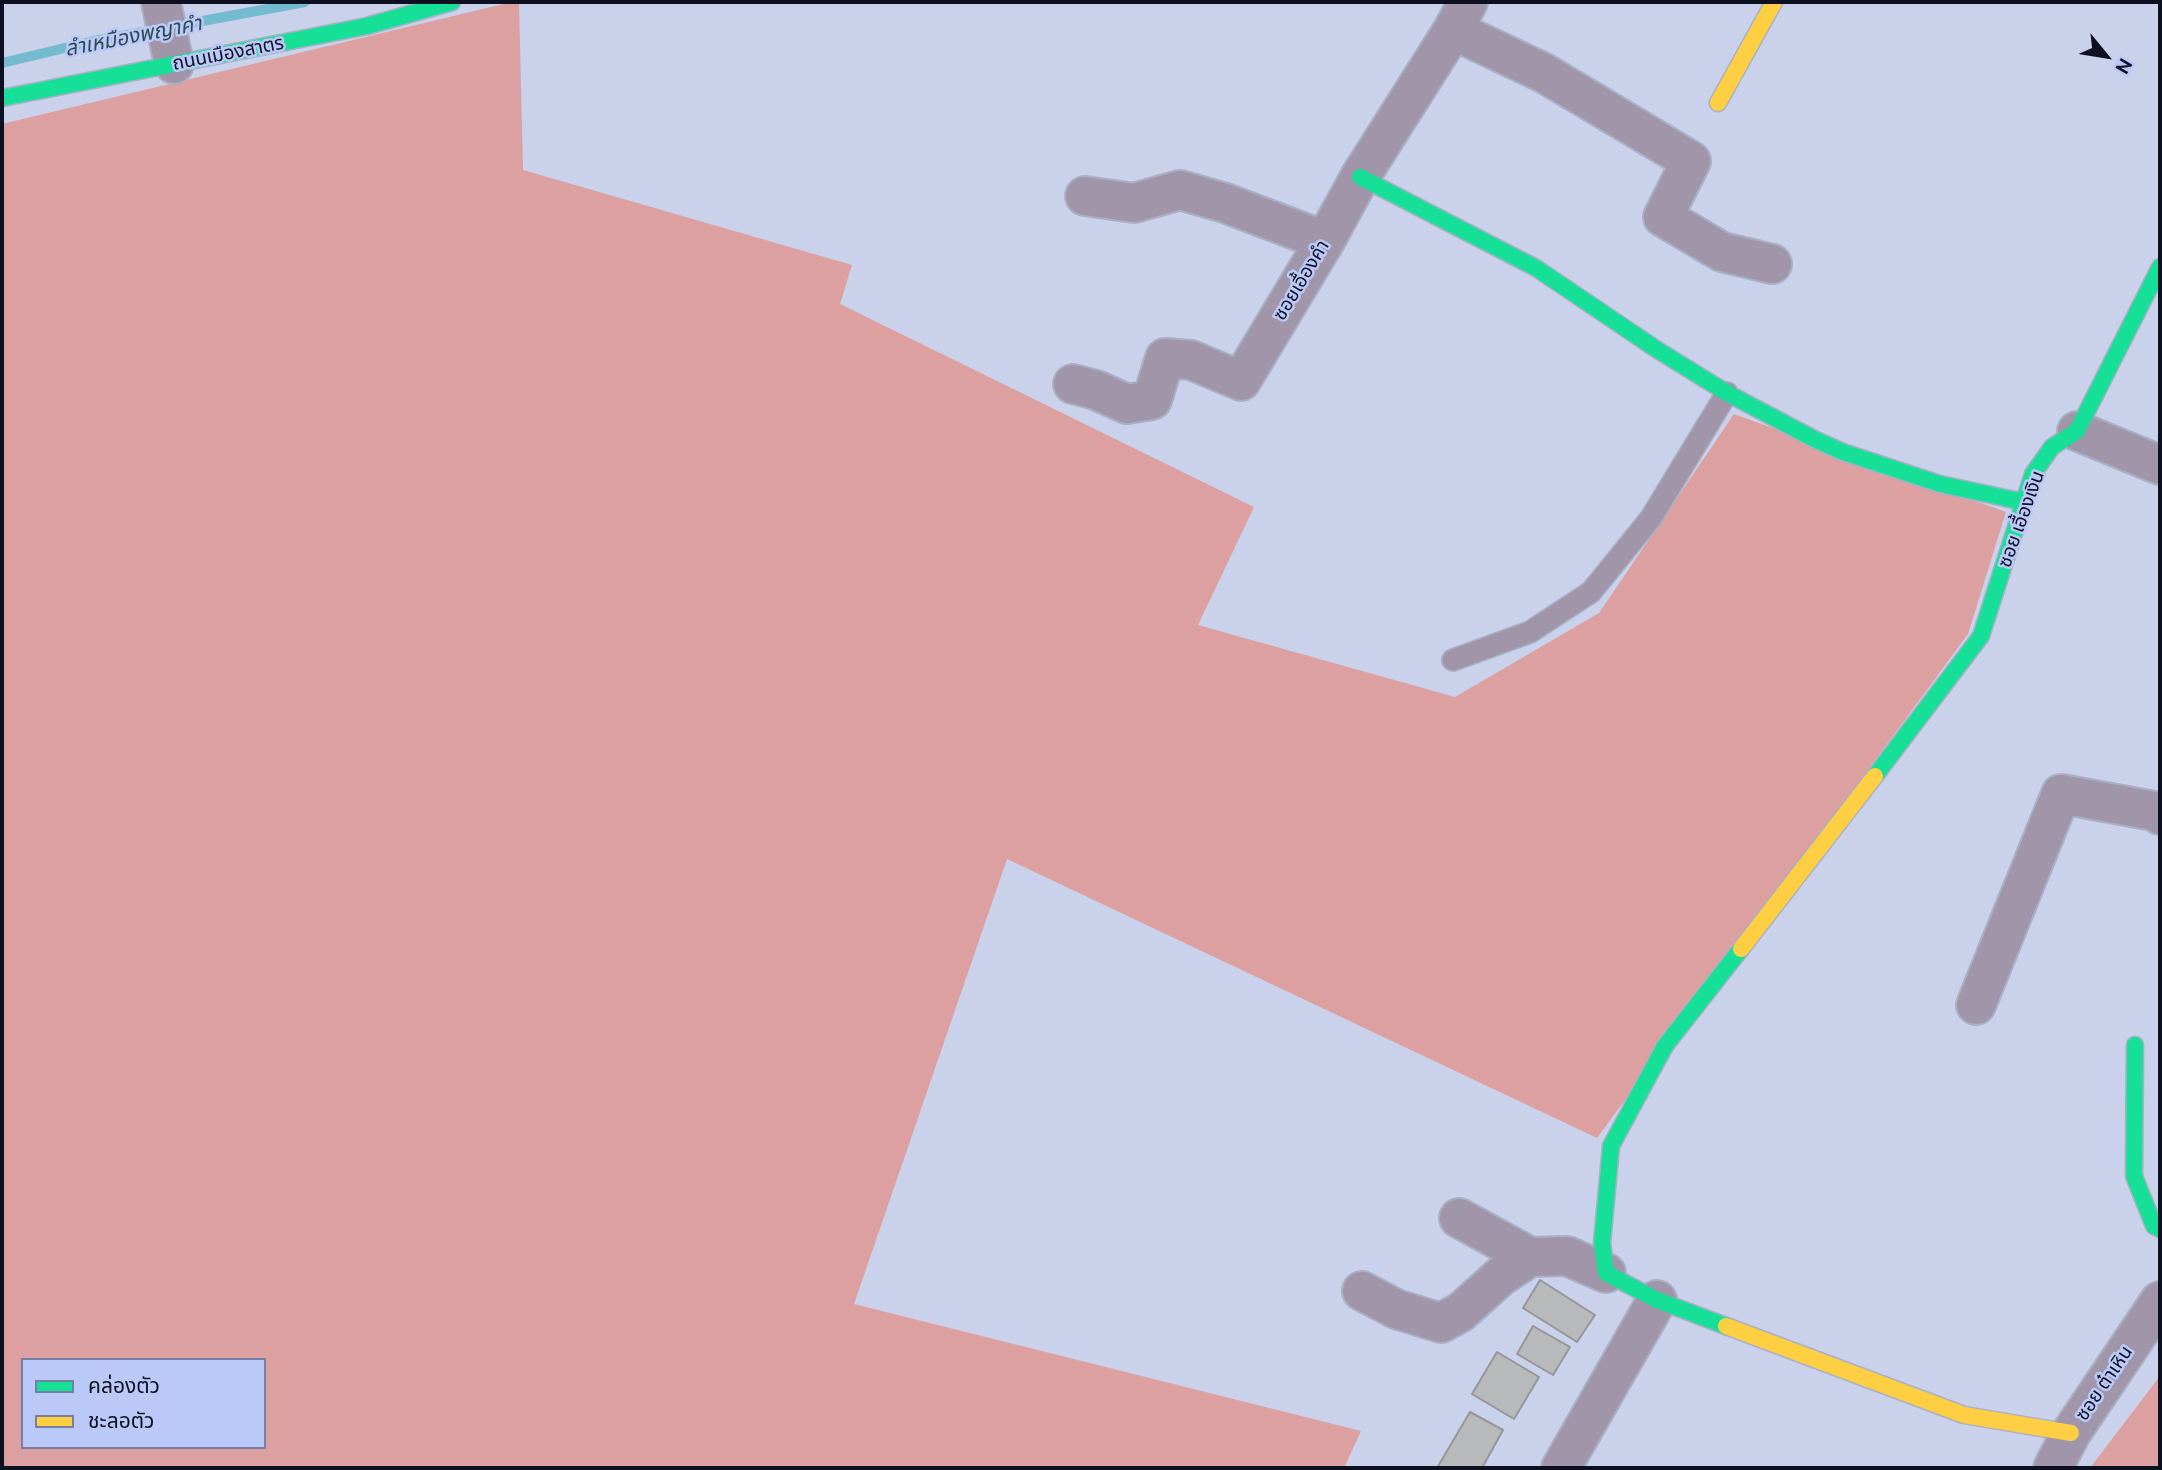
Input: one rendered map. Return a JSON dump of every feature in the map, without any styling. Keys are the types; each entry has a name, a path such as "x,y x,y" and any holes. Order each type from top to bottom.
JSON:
{"street":[{"name":"ถนนเมืองสาตร","path":"2,98 168,33 367,26 452,2"},
{"path":"1718,103 1774,2"},
{"path":"1461,16 1544,73 1691,161 1663,217 1722,252 1772,264"},
{"name":"ซอยเอื้องคำ","path":"1073,384 1096,390 1127,404 1152,400 1165,358 1191,360 1241,381 1360,177 1461,16"},
{"path":"1360,177 1536,268 1727,393 1816,440 1843,452 1940,484 2024,502"},
{"path":"1085,196 1134,204 1180,190 1325,241"},
{"name":"ซอย เอื้องเงิน","path":"1606,1273 1602,1243 1611,1146 1665,1046 1830,836 1981,636 2033,474 2052,447 2077,431 2160,267"},
{"path":"2077,431 2160,465"},
{"path":"1976,1005 2061,794 2154,811 2160,815"},
{"path":"2134,1045 2134,1176 2154,1226 2160,1229"},
{"path":"1460,1218 1530,1257"},
{"path":"1362,1291 1396,1309 1441,1323 1461,1312 1501,1276 1530,1257 1567,1255 1657,1300 1964,1415 2071,1433"},
{"path":"1561,1468 1657,1300"},
{"name":"ซอย ต๋าเหิน","path":"2053,1468 2071,1433 2160,1301"}],"lane":[{"path":"1453,660 1530,632 1591,592 1651,518 1727,393"}],"shaded area":[{"path":"519,2 523,170 852,265 840,304 1254,507 1198,625 1455,697 1599,613 1734,414 2006,512 1968,634 1597,1138 1007,859 854,1304 1361,1431 1344,1468 2,1468 2,124"},
{"path":"2160,1376 2160,1468 2090,1468"}],"building":[{"path":"1540,1280 1595,1315 1577,1342 1523,1308"},
{"path":"1533,1326 1570,1347 1553,1375 1517,1354"},
{"path":"1497,1352 1539,1377 1514,1419 1472,1394"},
{"path":"1470,1412 1503,1430 1482,1468 1437,1468"}],"waterway":[{"name":"ลำเหมืองพญาคำ","path":"2,63 94,41 305,2"}],"traffic: fast":[{"path":"2,98 367,26 452,2"},
{"path":"1360,177 1536,268 1727,393 1816,440 1843,452 1940,484 2024,502"},
{"path":"1875,776 1981,636 2033,474 2052,447 2077,431 2160,267"},
{"path":"1726,1326 1657,1300 1606,1273 1602,1243 1611,1146 1665,1046 1741,949"},
{"path":"2135,1045 2134,1176 2154,1226 2160,1229"}],"traffic: slow":[{"path":"1718,103 1774,2"},
{"path":"1741,949 1875,776"},
{"path":"1726,1326 1964,1415 2071,1433"}]}
